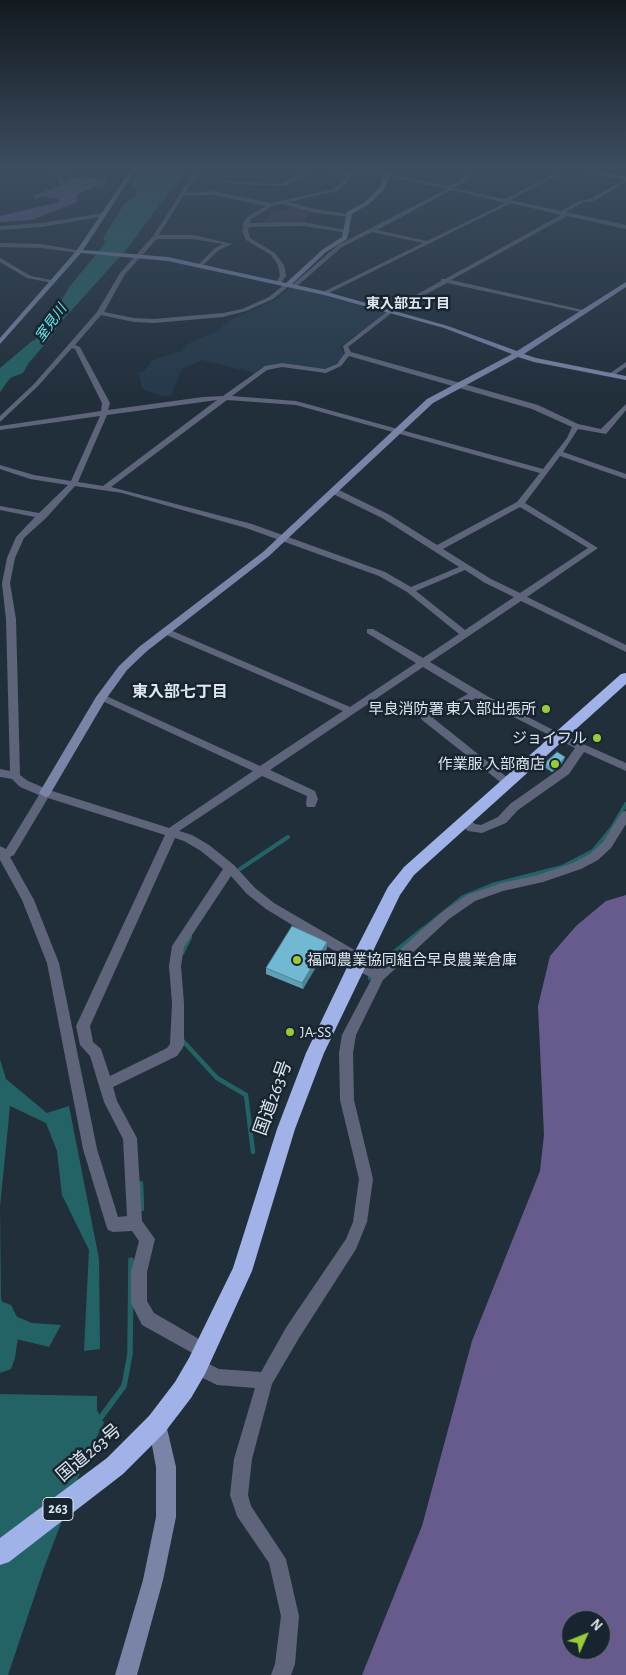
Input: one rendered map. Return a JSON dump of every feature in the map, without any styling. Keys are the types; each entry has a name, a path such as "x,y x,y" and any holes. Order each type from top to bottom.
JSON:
{"highway":[{"name":"国道263号","path":"0,1553 116,1466 157,1424 183,1390 201,1359 242,1271 286,1129 316,1053 366,967 394,891 409,871 626,677"}],"street":[{"path":"42,246 136,255 200,266 326,293 446,327 554,366 626,378"},
{"path":"2,338 82,246"},
{"path":"0,420 100,313 123,273 136,255 145,246"},
{"path":"200,266 216,250 224,246"},
{"path":"263,246 273,254 281,265 287,285"},
{"path":"287,285 332,246"},
{"path":"100,313 134,320 154,321 223,315 244,310 271,298 341,246"},
{"path":"326,293 418,246"},
{"path":"504,246 391,310 345,347 348,353 535,408 576,426 603,432 626,406"},
{"path":"0,260 28,277 53,281"},
{"path":"443,280 583,312"},
{"path":"135,1223 113,1225 90,1149 53,963 28,900 2,853 10,852 101,697 123,668 165,631 242,575 430,401 518,354 626,284"},
{"path":"14,776 11,619 6,583 16,544 74,483 104,414 106,403 77,348 71,346"},
{"path":"106,487 265,368 282,365 326,371 339,365 348,353"},
{"path":"611,374 626,364"},
{"path":"0,428 203,399 226,398 296,403 546,472"},
{"path":"437,549 520,504 546,472 576,426"},
{"path":"559,453 626,478"},
{"path":"0,466 33,476 106,487 249,526 284,538 382,574 410,590 465,634"},
{"path":"334,491 385,516 466,568 519,598 582,625 626,649"},
{"path":"265,1381 217,1377 201,1359 148,1318 139,1303 139,1272 147,1239 135,1223 130,1138 111,1102 96,1053 88,1045 83,1026 173,830 594,548 520,504"},
{"path":"0,508 43,516"},
{"path":"410,590 466,568"},
{"path":"165,631 351,711"},
{"path":"370,631 558,737 626,767"},
{"path":"477,693 461,702 451,703 426,718 508,782"},
{"path":"101,697 312,794 311,804"},
{"path":"464,821 472,828 482,829 502,820 514,807 565,771 582,748"},
{"path":"0,773 14,776 24,784 45,792 172,833 205,848 230,868 251,892 366,967"},
{"path":"281,1675 285,1664 290,1616 278,1559 242,1510 239,1495 243,1459 265,1381 351,1244 360,1222 366,1179 347,1100 346,1053 366,967 471,898 577,866 594,857 607,845 626,815"},
{"path":"107,1084 172,1052 177,1045 178,1003 175,966 178,946 230,868"},
{"path":"126,1675 153,1580 166,1516 166,1466 157,1424"}],"shaded area":[{"path":"291,287 388,312 341,346 344,356 336,364 326,369 278,364 262,367 255,373 202,360 182,369 171,396 162,396 142,389 139,373 145,370 152,360 182,351 186,345 215,332 232,319 279,298"},
{"path":"626,895 626,1675 362,1675 422,1526 472,1341 540,1171 544,1135 538,1006 550,956 576,926 606,901"}],"water":[{"path":"103,246 129,246 61,322 23,373 10,378 0,392 0,377 17,363 14,361 15,359 29,347 47,325 46,323 50,321 69,287"},
{"path":"0,1059 6,1079 47,1113 69,1106 99,1259 100,1349 84,1351 89,1250 62,1195 57,1151 46,1123 10,1106 0,1207"},
{"path":"0,1207 1,1299 8,1313 32,1323 61,1325 49,1347 0,1335"},
{"path":"0,1394 97,1396 97,1410 104,1423 86,1457 44,1568 8,1675 0,1675"}],"building":[{"name":"作業服 入部商店","path":"557,752 565,757 552,769 544,764"},
{"name":"福岡農業協同組合早良農業倉庫","path":"292,926 327,942 302,983 266,968"}],"waterway":[{"name":"室見川","path":"0,375 36,344"},
{"path":"422,930 463,897 492,885 562,867 593,851 612,828 626,804"},
{"path":"240,869 288,837"},
{"path":"370,978 391,955 423,929"},
{"path":"182,953 190,937"},
{"path":"182,1040 217,1078 246,1095 253,1152"},
{"path":"141,1183 142,1209"},
{"path":"99,1420 124,1386 130,1354 131,1260"},
{"name":"室見川","path":"0,1316 5,1323 0,1358"}],"place":[{"name":"早良消防署 東入部出張所","path":"546,709"},
{"name":"ジョイフル","path":"597,738"},
{"name":"作業服 入部商店","path":"555,764"},
{"name":"福岡農業協同組合早良農業倉庫","path":"297,960"},
{"name":"JA-SS","path":"290,1032"}],"district":[{"name":"東入部五丁目","path":"408,304"},
{"name":"東入部七丁目","path":"180,692"}]}
